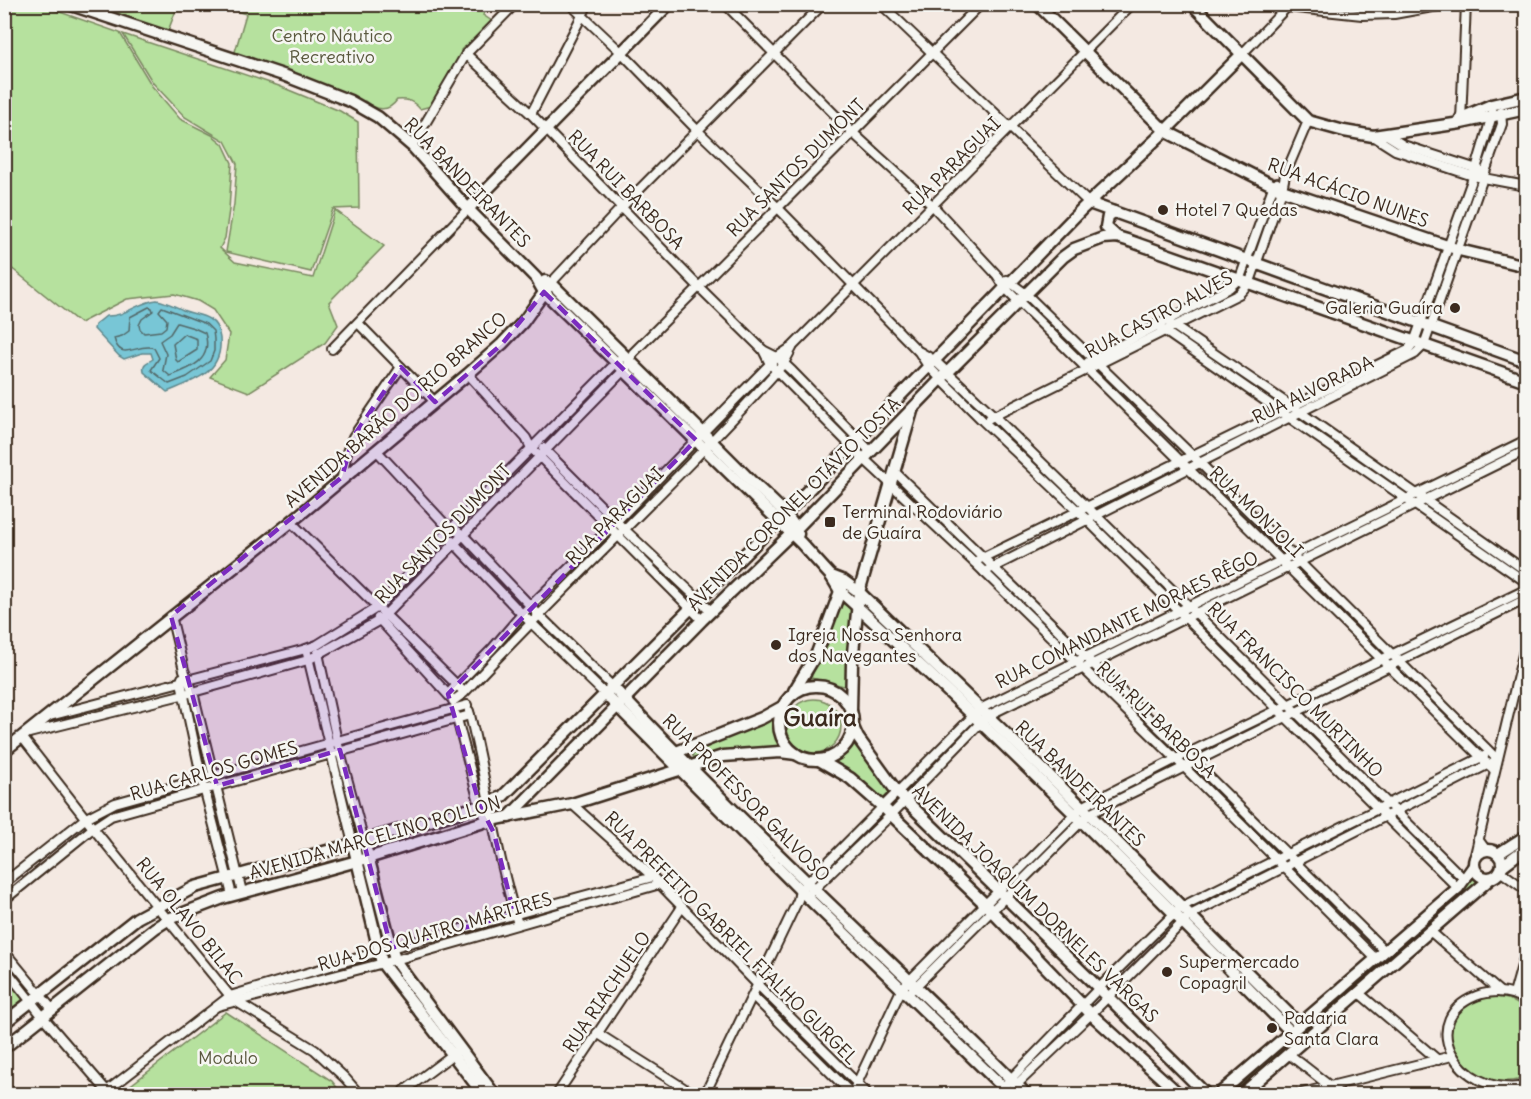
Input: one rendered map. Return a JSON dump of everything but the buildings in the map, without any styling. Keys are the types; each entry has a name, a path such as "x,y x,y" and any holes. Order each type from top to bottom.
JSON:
{"street":[{"name":"RUA BANDEIRANTES","path":"68,4 286,76 350,101 378,117 412,146 468,209 536,278 544,292 625,361"},
{"path":"412,146 466,54 515,4"},
{"name":"RUA FRANCISCO MURTINHO","path":"570,4 777,207 919,352 994,416 1195,612 1419,834 1461,884"},
{"path":"531,114 588,4"},
{"path":"332,349 669,4"},
{"name":"RUA MONJOLI","path":"725,4 852,132 933,206 997,275 1095,362 1193,456 1494,756"},
{"name":"AVENIDA BARÃO DO RIO BRANCO","path":"4,751 291,522 502,344 523,322 544,292 622,207 823,4"},
{"path":"881,4 1009,129 1089,203 1527,361"},
{"name":"RUA SANTOS DUMONT","path":"47,717 306,649 317,645 375,609 448,528 533,445 625,361 981,4"},
{"name":"RUA ACÁCIO NUNES","path":"1037,4 1165,130 1278,188 1459,250 1527,266"},
{"name":"RUA PARAGUAI","path":"454,705 537,614 663,489 738,397 777,357 792,347 1132,4"},
{"path":"1192,4 1308,120 1344,131 1373,136 1444,125 1527,97"},
{"path":"1242,54 1289,6 1338,9 1362,15 1394,14 1449,4"},
{"path":"1461,121 1466,4"},
{"name":"RUA RUI BARBOSA","path":"466,54 531,114 763,350 784,363 820,400 892,484 1176,759 1330,914 1381,955"},
{"name":"AVENIDA CORONEL OTÁVIO TOSTA","path":"502,797 781,518 1089,203 1242,54"},
{"path":"1496,109 1527,109"},
{"path":"1426,324 1447,246 1496,109"},
{"path":"1419,343 1459,250 1502,124 1496,109"},
{"name":"RUA CASTRO ALVES","path":"983,421 1077,374 1128,345 1174,326 1239,294 1278,188 1308,120"},
{"path":"1387,135 1403,145 1484,176 1527,186"},
{"path":"1373,136 1395,150 1474,172"},
{"path":"1114,212 1108,216 1106,227 1117,237 1245,280 1527,381"},
{"name":"AVENIDA CORONEL OTÁVIO TOSTA","path":"509,817 1063,257 1074,249 1103,238 1117,237"},
{"name":"RUA BANDEIRANTES","path":"536,278 552,283 666,404 781,518 801,543 842,586 856,606 897,636"},
{"name":"RUA CASTRO ALVES","path":"1128,345 1165,320 1245,280"},
{"name":"RUA MONJOLI","path":"1022,298 1086,368 1284,560 1492,767"},
{"path":"852,1094 907,989 988,907 1038,850 1082,814 1131,782 1186,754 1462,620 1525,597 1526,582 1507,562 1448,516 1165,320"},
{"path":"358,323 435,402"},
{"path":"1156,325 1406,499 1507,562 1527,571"},
{"name":"RUA ALVORADA","path":"974,562 1193,456 1290,417 1331,393 1393,362 1419,343"},
{"name":"RUA PARAGUAI","path":"448,694 522,614 655,481 746,404 784,363 792,347"},
{"name":"RUA RUI BARBOSA","path":"763,350 770,364 812,406 854,442"},
{"name":"RUA SANTOS DUMONT","path":"24,736 308,660 383,617 542,454 625,361"},
{"path":"1226,373 1232,366"},
{"path":"342,477 347,452 353,437 401,367"},
{"path":"468,374 526,438 613,525 617,535 694,603 711,611"},
{"name":"RUA FRANCISCO MURTINHO","path":"944,375 983,421 1179,610 1285,718 1411,840 1461,884"},
{"name":"RUA ALVORADA","path":"984,572 1189,469 1292,407 1331,393"},
{"path":"738,397 746,404"},
{"path":"812,406 820,400"},
{"path":"1134,414 1141,407"},
{"path":"842,586 817,654 782,707 778,720 780,733 786,745 796,754 807,759 819,760 835,754 848,742 853,727 852,663 856,606 913,408"},
{"path":"1011,447 1018,440"},
{"name":"RUA COMANDANTE MORAES RÊGO","path":"980,716 1137,642 1195,612 1284,560 1527,440"},
{"name":"RUA COMANDANTE MORAES RÊGO","path":"705,1095 805,892 980,716 1029,685 1179,610 1290,567 1527,450"},
{"name":"RUA PROFESSOR GALVOSO","path":"377,451 448,528 462,534 621,703 805,892 878,957 907,989 961,1039 1008,1090 1026,1095"},
{"name":"RUA RUI BARBOSA","path":"895,472 1091,665 1186,754 1338,906 1381,955"},
{"path":"1444,480 1449,489"},
{"path":"655,481 663,489"},
{"path":"1237,515 1245,508"},
{"path":"932,523 940,516"},
{"path":"1443,523 1448,516"},
{"path":"291,522 383,617 464,693 479,756 485,805"},
{"path":"613,525 624,529 694,603 702,620"},
{"name":"RUA PROFESSOR GALVOSO","path":"448,528 453,543 522,614 609,690"},
{"path":"1349,528 1354,535"},
{"path":"1261,538 1268,531"},
{"path":"747,551 759,564"},
{"path":"1134,566 1141,560"},
{"name":"RUA BANDEIRANTES","path":"842,586 859,592 897,636 1082,814 1294,1027"},
{"path":"1326,603 1334,596"},
{"path":"1001,893 1044,858 1082,814 1136,791 1390,667 1467,628 1500,607"},
{"path":"1030,617 1037,611"},
{"path":"171,616 188,693 217,786 237,894"},
{"path":"383,617 448,694 454,705 468,758 494,833 518,924"},
{"path":"1350,627 1357,620"},
{"path":"1462,620 1467,628"},
{"path":"1132,634 1137,642"},
{"path":"1427,637 1432,646"},
{"path":"1498,872 1483,878 1477,874 1474,863 1494,756 1527,642"},
{"path":"317,645 337,741 350,788 358,842"},
{"path":"653,646 666,656"},
{"path":"306,649 340,790 395,960 483,1095"},
{"path":"492,649 500,655"},
{"path":"1229,661 1237,654"},
{"path":"1406,682 1413,675"},
{"path":"1258,691 1266,683"},
{"path":"1029,685 1033,693"},
{"path":"792,694 805,687 819,686 833,690 844,699 851,711"},
{"path":"1328,686 1333,695"},
{"path":"188,693 202,780 233,876"},
{"name":"RUA CARLOS GOMES","path":"4,883 86,818 115,803 337,741 454,705 467,705"},
{"path":"671,755 762,718 782,707"},
{"path":"1438,713 1445,707"},
{"path":"1131,715 1138,708"},
{"name":"RUA CARLOS GOMES","path":"4,900 111,816 470,715"},
{"path":"1246,726 1251,735"},
{"name":"AVENIDA JOAQUIM DORNELES VARGAS","path":"853,727 858,738 901,796 1206,1095"},
{"name":"RUA OLAVO BILAC","path":"24,736 93,828 230,996 315,1050 345,1078 359,1095"},
{"name":"AVENIDA MARCELINO ROLLON","path":"4,1048 168,920 237,894 363,860 490,821 572,804 723,756 780,752 796,754"},
{"path":"468,758 479,756"},
{"path":"1008,1090 1099,988 1182,914 1218,889 1388,803 1483,758 1494,756"},
{"name":"AVENIDA JOAQUIM DORNELES VARGAS","path":"819,760 850,778 887,811 988,907 1082,1005 1179,1095"},
{"path":"1339,770 1347,763"},
{"path":"534,765 549,777"},
{"path":"1008,1090 1092,1014 1182,914 1223,899 1427,796 1492,767"},
{"path":"1461,768 1466,777"},
{"path":"1131,782 1136,791"},
{"path":"1422,787 1427,796"},
{"path":"340,790 350,788"},
{"name":"AVENIDA MARCELINO ROLLON","path":"4,1023 137,918 195,887 485,805 502,797"},
{"name":"RUA PREFEITO GABRIEL FIALHO GURGEL","path":"572,804 653,877 868,1095"},
{"path":"1230,814 1239,807"},
{"path":"1346,825 1351,834"},
{"path":"1411,840 1419,834"},
{"path":"1498,854 1527,836"},
{"path":"1478,839 1486,850"},
{"path":"1243,1094 1527,848"},
{"path":"1038,850 1044,858"},
{"path":"1219,1095 1294,1027 1381,955 1461,884 1479,852 1486,850 1498,854 1501,859 1498,872"},
{"path":"363,860 380,958 494,1095"},
{"path":"1498,872 1527,890"},
{"name":"RUA DOS QUATRO MÁRTIRES","path":"217,1006 326,978 380,958 391,948 653,877"},
{"name":"RUA DOS QUATRO MÁRTIRES","path":"105,1093 230,996 323,968 380,958 395,960 660,884"},
{"path":"1218,889 1223,899"},
{"path":"1330,914 1338,906"},
{"name":"RUA RIACHUELO","path":"557,1095 682,907"},
{"path":"1430,931 1500,992"},
{"path":"4,951 36,998 43,1017 105,1093"},
{"path":"1514,994 1527,951"},
{"path":"94,952 107,966"},
{"path":"4,967 36,998 52,1009"},
{"path":"323,968 326,978"},
{"path":"1334,1015 1341,1002 1337,992"},
{"path":"1457,1074 1448,1057 1446,1036 1454,1016 1469,1000 1479,995 1500,992 1514,994 1527,1000"},
{"path":"1359,993 1437,1060"},
{"name":"RUA PREFEITO GABRIEL FIALHO GURGEL","path":"753,996 852,1094"},
{"path":"789,1031 796,1023"},
{"path":"597,1033 693,1095"},
{"path":"400,1095 457,1052"},
{"path":"1150,1068 1164,1054"},
{"path":"1290,1055 1340,1095"},
{"path":"1298,1095 1448,1057"},
{"path":"1498,1094 1527,1086"}],"highlighted area":[{"path":"544,292 696,440 448,694 480,806 494,833 514,914 391,948 340,750 217,786 171,616 342,477 353,437 401,367 435,402 502,344"}],"green space":[{"path":"178,4 168,31 93,5"},
{"path":"4,5 40,5 120,33 152,86 180,119 212,135 223,144 232,163 229,210 225,238 220,248 235,262 313,278 335,210 384,246 329,302 338,325 325,343 249,392 210,377 225,360 229,334 213,310 198,301 174,294 127,299 80,323 5,263"},
{"name":"Centro Náutico Recreativo","path":"216,5 489,5 483,15 495,23 471,45 461,50 462,56 431,106 420,109 410,101 397,100 390,107 382,109 365,101 364,105 234,55 246,14"},
{"path":"123,34 279,86 340,111 358,122 359,208 333,209 311,272 226,252 234,204 237,164 225,141 185,117 153,83"},
{"path":"840,602 856,611 848,687 811,678"},
{"path":"809,699 819,699 829,703 837,711 841,726 837,741 829,749 819,753 809,753 799,749 791,741 787,731 787,721 791,711 799,703"},
{"path":"777,716 779,733 786,749 743,749 696,763 692,754"},
{"path":"853,739 893,791 884,801 832,761"},
{"path":"1477,876 1483,880 1350,996 1346,991"},
{"path":"4,975 28,1004 4,1021"},
{"path":"1494,997 1509,999 1526,1009 1526,1078 1502,1081 1481,1076 1464,1064 1454,1049 1450,1033 1455,1017 1469,1004"},
{"path":"1336,998 1340,1001 1322,1020 1237,1094 1226,1094"},
{"name":"Modulo","path":"226,1012 332,1081 342,1094 119,1094"}],"water":[{"path":"157,300 209,319 217,327 220,338 220,350 212,367 197,379 167,392 144,372 144,365 153,359 151,353 142,353 124,359 94,329 95,325 106,316 113,316"}],"place":[{"name":"Hotel 7 Quedas","path":"1163,210"},
{"name":"Galeria Guaíra","path":"1455,308"},
{"name":"Terminal Rodoviário de Guaíra","path":"830,522"},
{"name":"Igreja Nossa Senhora dos Navegantes","path":"776,645"},
{"name":"Supermercado Copagril","path":"1167,972"},
{"name":"Padaria Santa Clara","path":"1272,1028"}],"district":[{"name":"Guaíra","path":"820,718"}]}
